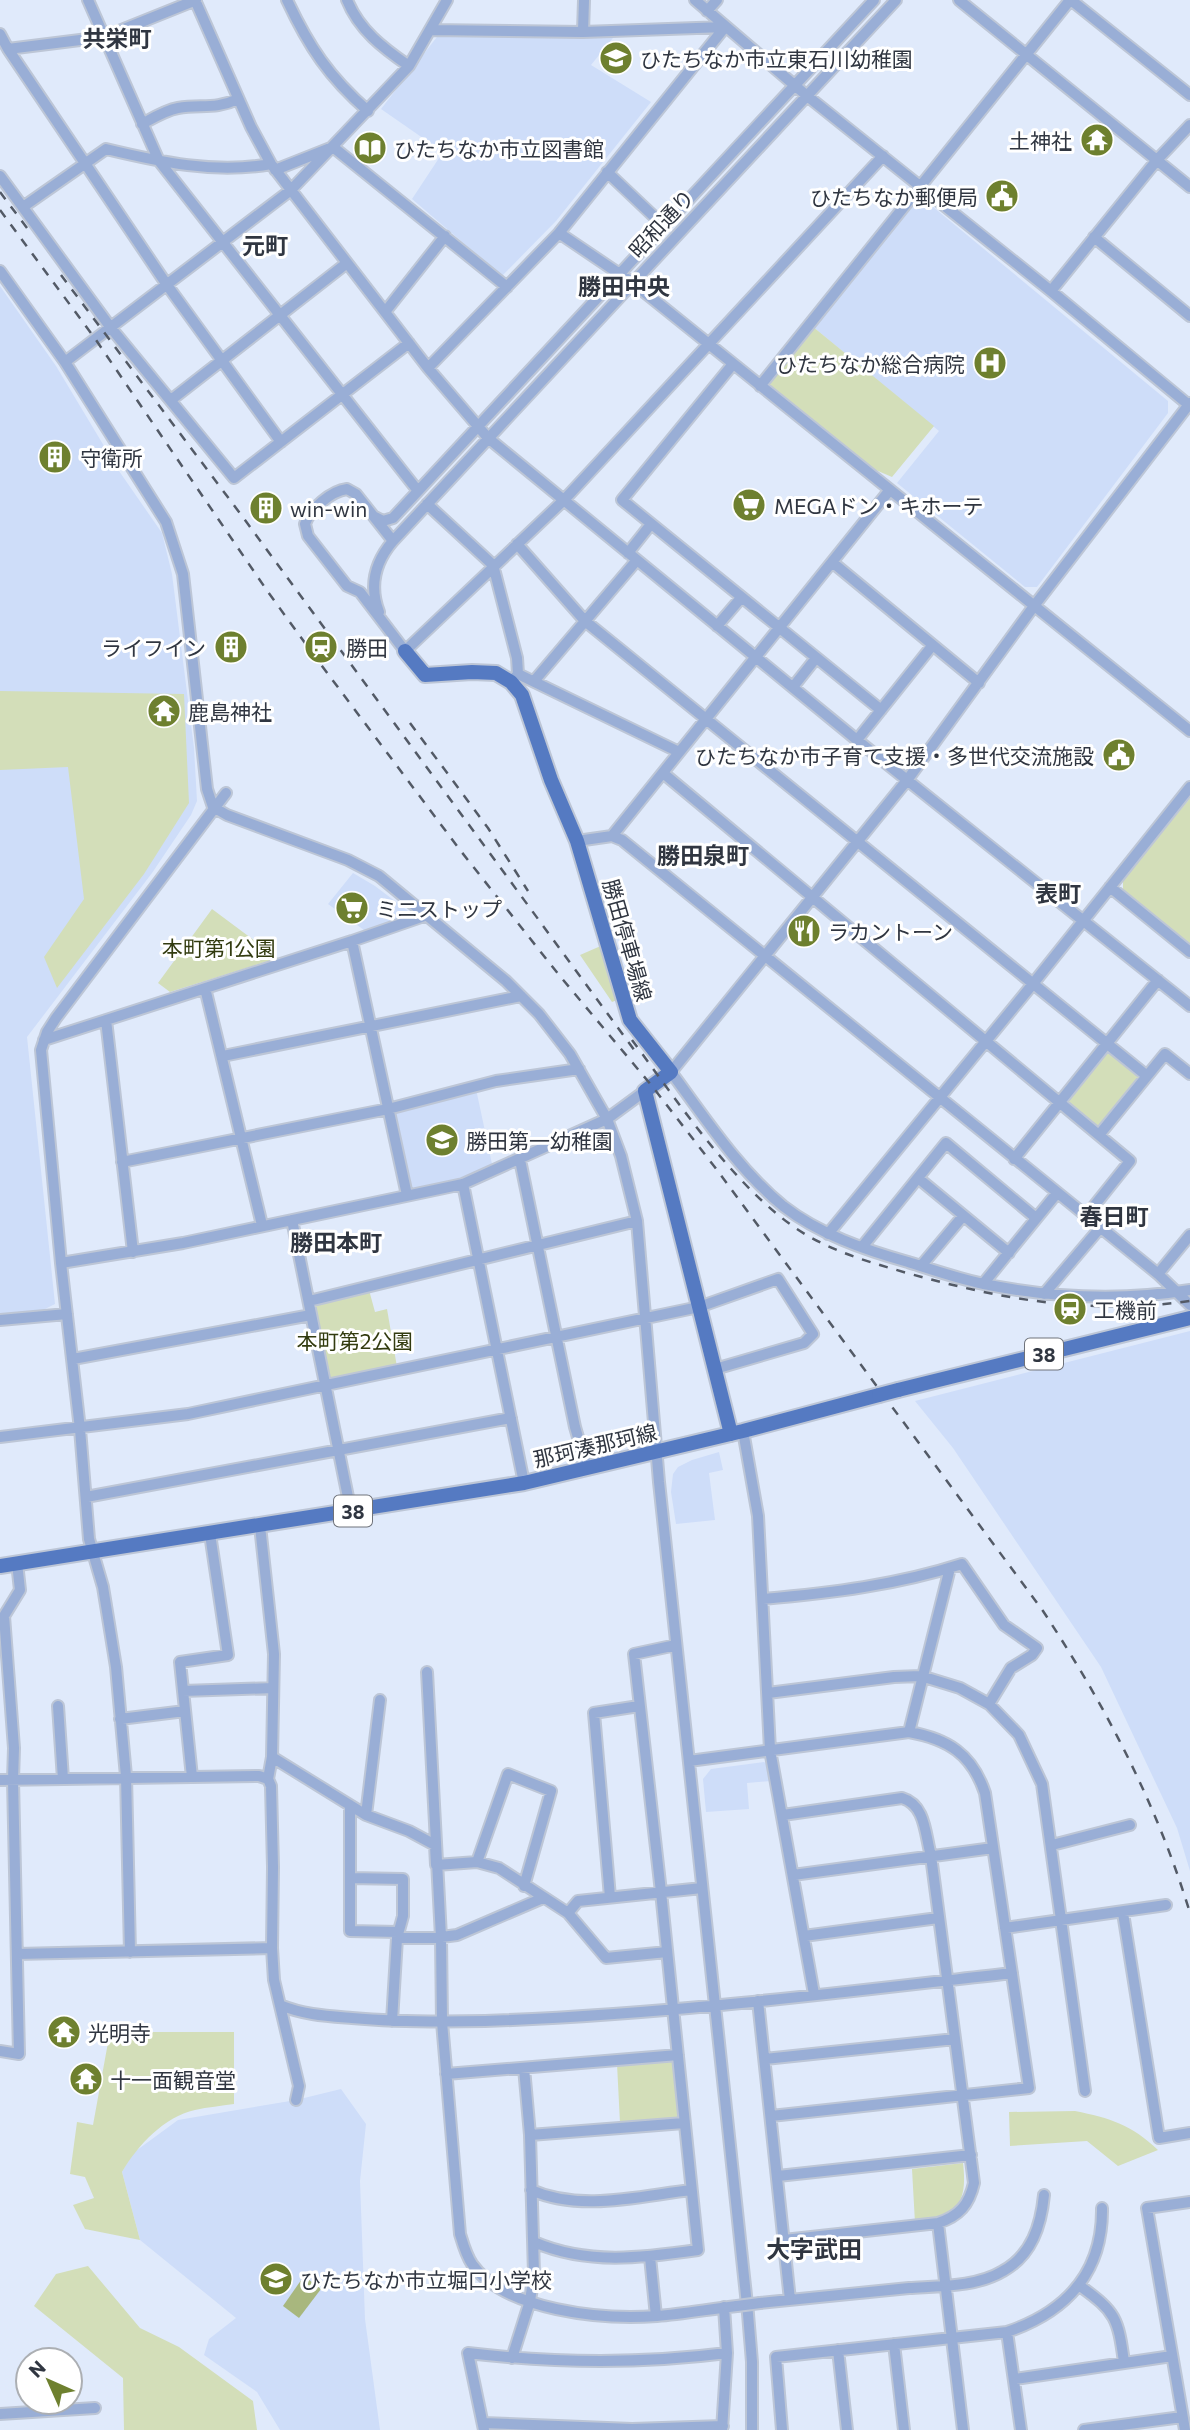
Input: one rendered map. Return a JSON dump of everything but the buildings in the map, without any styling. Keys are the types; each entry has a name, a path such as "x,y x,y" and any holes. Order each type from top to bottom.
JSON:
{"main road":[{"path":"405,651 425,675 485,672 515,678"},
{"name":"勝田停車場線","path":"515,678 551,780 577,841 629,1020 671,1072"},
{"path":"671,1072 645,1091 715,1368 737,1432"},
{"name":"那珂湊那珂線","path":"0,1566 524,1483 1190,1318"}],"street":[{"path":"88,0 159,161 418,491"},
{"path":"8,49 104,37 196,0 238,99 273,167 384,312 478,428 857,740 1190,1006"},
{"path":"287,0 305,38 327,69 342,89 368,111"},
{"path":"347,0 353,14 376,43 409,66"},
{"path":"65,362 291,190 409,66 447,0"},
{"path":"583,32 584,0"},
{"path":"695,0 795,86 1190,405 1034,606 908,779 671,1072 727,1148 752,1176 782,1205 828,1234 983,1284 1044,1294 1140,1295 1190,1290"},
{"path":"707,11 717,0"},
{"name":"昭和通り","path":"375,517 383,521 393,518 874,0"},
{"name":"昭和通り","path":"373,583 380,561 393,541 427,503 895,0"},
{"path":"959,0 1190,187"},
{"path":"760,386 1071,0 1190,94"},
{"path":"430,30 583,32 725,27"},
{"path":"428,368 559,233 725,27"},
{"path":"0,34 167,285 281,442"},
{"path":"142,124 175,108 205,108 238,99"},
{"path":"1051,291 1157,160 1190,125"},
{"path":"23,208 106,149 159,161 245,169 273,167 333,147"},
{"path":"333,147 507,287"},
{"path":"393,541 356,494 346,489 332,495 311,513 305,524 308,536 347,586 360,593 405,651 564,500 883,156"},
{"path":"607,172 665,227"},
{"path":"0,176 111,328 234,478 410,344"},
{"path":"559,233 633,283 1190,731"},
{"path":"384,312 445,236"},
{"path":"1094,237 1190,316"},
{"path":"171,400 347,263"},
{"path":"0,271 65,362 159,508 176,547 183,573 206,778 213,807 227,816 366,868 392,885 522,996 555,1034 579,1069 607,1119 630,1185 637,1221 656,1452 748,2315 752,2362 752,2430"},
{"path":"733,364 622,500 881,710"},
{"path":"612,836 889,491"},
{"path":"427,503 493,565 517,658 515,678 535,680 679,751"},
{"path":"535,680 585,621 632,556 651,524"},
{"path":"517,544 585,621 1147,1076"},
{"path":"832,562 979,683"},
{"path":"360,593 368,590 373,583"},
{"path":"373,583 375,602 381,618"},
{"path":"717,626 741,598"},
{"path":"857,740 932,646"},
{"path":"793,687 816,658"},
{"path":"663,773 1130,1161 1086,1216"},
{"path":"828,1234 1190,787"},
{"path":"130,1951 126,1776 116,1667 103,1587 89,1539 41,1050 56,1018 226,793"},
{"path":"577,841 612,836 622,840 1158,1274 1190,1305"},
{"path":"1110,887 1190,952"},
{"path":"44,1040 352,942 427,915"},
{"path":"352,942 407,1195"},
{"path":"1014,1159 1158,980"},
{"path":"205,988 262,1226"},
{"path":"223,1056 522,996"},
{"path":"106,1020 133,1252"},
{"path":"1098,1135 1165,1054 1190,1074"},
{"path":"122,1162 388,1109 496,1081 579,1069"},
{"path":"61,1263 133,1252 463,1184 607,1119 645,1091"},
{"path":"862,1247 946,1143 1036,1218"},
{"path":"520,1160 575,1427 587,1468"},
{"path":"918,1178 1009,1253"},
{"path":"463,1184 524,1483"},
{"path":"983,1284 1057,1193"},
{"path":"921,1266 963,1216"},
{"path":"292,1220 351,1512"},
{"path":"309,1301 637,1221"},
{"path":"1044,1294 1100,1228"},
{"path":"1158,1274 1190,1235"},
{"path":"0,1437 188,1415 699,1307 778,1279 813,1334 804,1343 715,1368"},
{"path":"0,1320 67,1314"},
{"path":"73,1359 311,1315"},
{"path":"86,1497 511,1418"},
{"path":"737,1432 758,1516 770,1750 814,1994"},
{"path":"260,1526 274,1654 272,1757 268,1779 271,1786 274,1980 299,2086 296,2100"},
{"path":"192,1777 180,1662 228,1655 210,1534"},
{"path":"0,2051 19,2054 13,1780 15,1748 4,1616 20,1590 17,1563"},
{"path":"763,1600 841,1593 962,1564 1004,1625 1037,1648 1011,1668 989,1704"},
{"path":"909,1732 950,1568"},
{"path":"534,2242 556,2252 608,2259 650,2257 698,2250 634,1654 676,1645"},
{"path":"427,1672 441,1937 442,2022 460,2234 464,2250 480,2274 493,2284 530,2301 560,2309 608,2316 656,2316 946,2285 988,2278 1004,2271 1018,2260 1037,2233 1042,2218 1044,2195"},
{"path":"768,1693 921,1676 960,1688 989,1704 1019,1735 1038,1773 1052,1845 1085,2091"},
{"path":"183,1691 273,1688"},
{"path":"366,1815 380,1700"},
{"path":"58,1706 63,1779"},
{"path":"610,1897 594,1713 639,1706"},
{"path":"120,1719 185,1711"},
{"path":"689,1761 909,1732 937,1738 948,1744 968,1761 985,1793 1029,2088 771,2116"},
{"path":"272,1757 366,1815 409,1831 435,1845"},
{"path":"477,1862 508,1774 551,1791 524,1886"},
{"path":"0,1780 126,1776 259,1776 268,1779"},
{"path":"783,1815 902,1798 912,1801 920,1810 930,1856 974,2183 971,2196 958,2215 938,2223 784,2240"},
{"path":"350,1805 350,1931 441,1937 457,1935 488,1924 543,1898"},
{"path":"1052,1845 1130,1825"},
{"path":"793,1875 993,1848"},
{"path":"436,1865 477,1862 499,1868 568,1913 606,1958 667,1952"},
{"path":"350,1878 404,1879 403,1916 398,1935 392,2021"},
{"path":"568,1913 578,1901 702,1888"},
{"path":"1005,1928 1166,1905"},
{"path":"1123,1913 1159,2138 1190,2133"},
{"path":"804,1936 938,1918"},
{"path":"17,1954 272,1948"},
{"path":"280,2005 302,2014 392,2021 524,2020 758,2001 1012,1972"},
{"path":"758,2001 790,2300"},
{"path":"765,2059 954,2039"},
{"path":"446,2074 678,2055"},
{"path":"512,2358 530,2301 534,2274 530,2135 524,2068"},
{"path":"530,2135 684,2123"},
{"path":"778,2176 971,2155"},
{"path":"531,2190 576,2202 691,2190"},
{"path":"1185,2430 1147,2208 1190,2202"},
{"path":"782,2430 776,2357 953,2339 1007,2332 1029,2325 1054,2311 1080,2286 1095,2255 1100,2237 1102,2208"},
{"path":"938,2223 963,2430"},
{"path":"650,2257 656,2316"},
{"path":"1080,2286 1110,2310 1120,2335 1124,2362"},
{"path":"724,2307 727,2353 722,2428 483,2427 468,2353 512,2358 661,2360 727,2353"},
{"path":"1007,2332 1021,2430"},
{"path":"894,2344 904,2430"},
{"path":"838,2350 847,2430"},
{"path":"1014,2379 1172,2356"},
{"path":"0,2414 95,2408"},
{"path":"1084,2430 1182,2417"}],"shaded area":[{"path":"440,33 617,33 591,65 651,102 556,221 502,276 412,199 443,152 381,109"},
{"name":"ひたちなか総合病院","path":"921,197 1168,401 1168,413 1037,587 1025,587 897,483 939,431 812,326"},
{"path":"0,286 56,366 119,471 162,533 172,574 194,748 197,801 191,815 152,873 27,1037 55,1304 43,1310 0,1314"},
{"path":"353,873 408,911 405,917 364,930 328,904"},
{"name":"勝田第一幼稚園","path":"476,1089 492,1164 463,1179 413,1190 409,1188 392,1115 394,1111"},
{"path":"1190,1331 1190,1871 1177,1828 1101,1667 953,1448 915,1401"},
{"path":"719,1452 723,1470 709,1473 715,1520 676,1524 671,1492 673,1474 678,1467 692,1460"},
{"path":"764,1762 768,1765 771,1781 747,1783 749,1809 706,1812 703,1779 711,1769"},
{"name":"ひたちなか市立堀口小学校","path":"341,2089 366,2124 360,2181 365,2319 380,2430 280,2430 257,2392 204,2355 209,2339 236,2318 140,2240 122,2172 133,2153 178,2120 296,2100"},
{"path":"304,2276 321,2289 299,2318 283,2306"}],"green space":[{"path":"812,326 934,426 892,477 871,468 768,385 766,381"},
{"path":"0,691 184,694 189,803 144,874 57,988 44,957 84,899 68,767 0,770"},
{"path":"1190,798 1190,946 1123,892 1123,880"},
{"name":"本町第1公園","path":"212,909 278,958 170,992 158,983"},
{"path":"603,945 620,999 612,1002 580,955"},
{"path":"1106,1043 1147,1076 1099,1135 1059,1102"},
{"name":"本町第2公園","path":"369,1290 375,1312 387,1309 397,1367 332,1380 329,1377 314,1308 319,1301"},
{"path":"111,2026 150,2032 234,2032 234,2104 195,2110 173,2119 144,2142 122,2172 140,2240 85,2229 73,2205 94,2198 85,2177 70,2174 77,2122 93,2125"},
{"path":"673,2059 680,2116 676,2119 620,2123 617,2064"},
{"path":"1075,2111 1120,2124 1139,2134 1158,2150 1118,2166 1087,2141 1010,2146 1009,2112"},
{"path":"963,2163 963,2189 956,2206 940,2217 915,2223 912,2169"},
{"path":"88,2266 140,2328 179,2347 253,2401 257,2430 124,2430 123,2378 34,2306 56,2274"}],"railway":[{"path":"0,192 30,232"},
{"path":"0,210 96,340 313,654 460,850 717,1170 1043,1611 1066,1646 1127,1756 1162,1833 1190,1913"},
{"path":"61,275 245,520 635,1051"},
{"path":"410,723 488,828 528,891"},
{"path":"632,1040 702,1134 741,1180 782,1218 826,1245 857,1258 907,1273 1013,1297 1117,1306 1190,1301"}],"place":[{"name":"ひたちなか市立東石川幼稚園","path":"616,58"},
{"name":"土神社","path":"1097,140"},
{"name":"ひたちなか市立図書館","path":"370,148"},
{"name":"ひたちなか郵便局","path":"1002,196"},
{"name":"ひたちなか総合病院","path":"990,363"},
{"name":"守衛所","path":"55,457"},
{"name":"MEGAドン・キホーテ","path":"749,505"},
{"name":"win-win","path":"266,508"},
{"name":"ライフイン","path":"231,647"},
{"name":"勝田","path":"321,647"},
{"name":"鹿島神社","path":"164,711"},
{"name":"ひたちなか市子育て支援・多世代交流施設","path":"1119,755"},
{"name":"ミニストップ","path":"352,908"},
{"name":"ラカントーン","path":"804,931"},
{"name":"勝田第一幼稚園","path":"442,1140"},
{"name":"工機前","path":"1070,1309"},
{"name":"光明寺","path":"64,2032"},
{"name":"十一面観音堂","path":"86,2079"},
{"name":"ひたちなか市立堀口小学校","path":"276,2279"}],"district":[{"name":"共栄町","path":"117,38"},
{"name":"元町","path":"265,245"},
{"name":"勝田中央","path":"624,286"},
{"name":"勝田泉町","path":"703,855"},
{"name":"表町","path":"1058,893"},
{"name":"春日町","path":"1114,1216"},
{"name":"勝田本町","path":"336,1242"},
{"name":"大字武田","path":"814,2248"}]}
